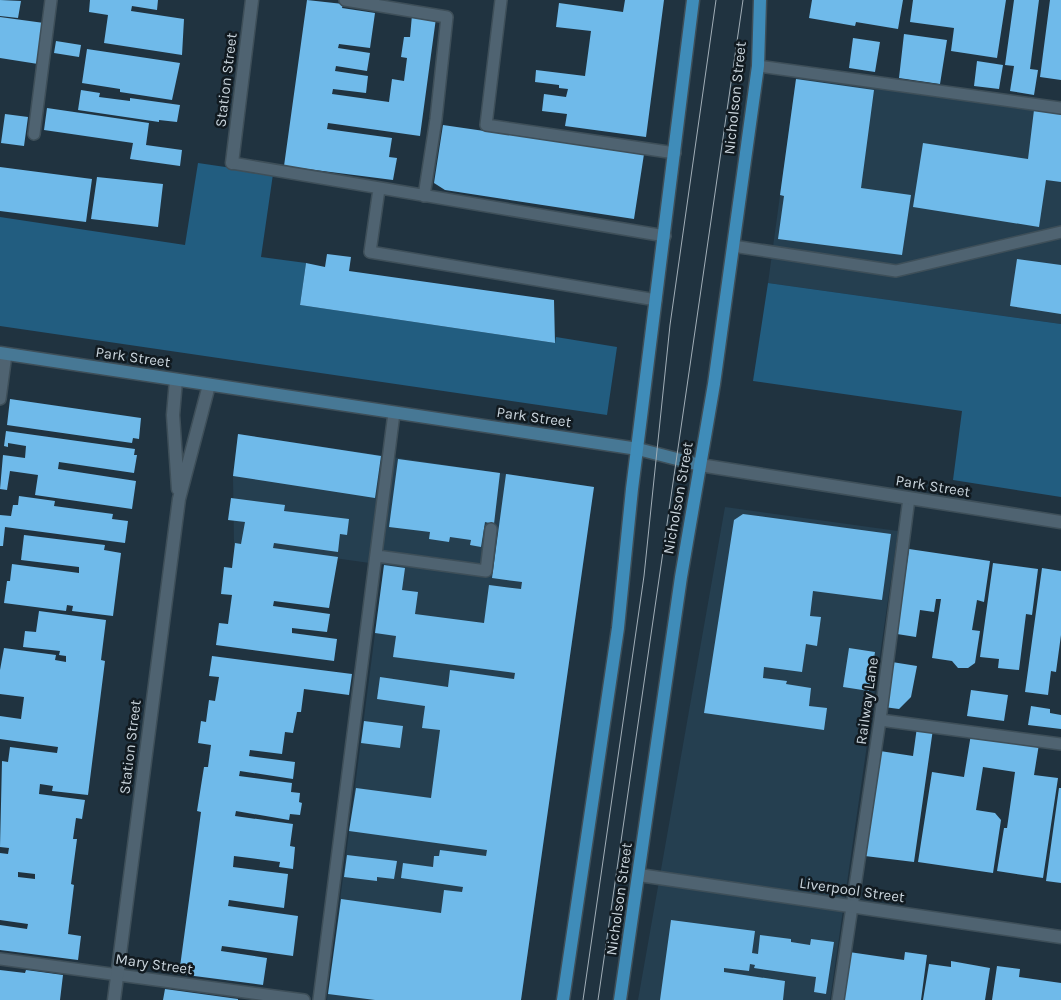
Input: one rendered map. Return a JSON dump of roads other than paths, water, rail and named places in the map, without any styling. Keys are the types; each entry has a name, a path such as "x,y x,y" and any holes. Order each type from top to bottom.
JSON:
{"main road":[{"path":"563,1000 618,628 693,0"},
{"name":"Nicholson Street","path":"620,1000 681,577 700,466 733,246 758,66 760,0"}],"street":[{"name":"Station Street","path":"232,163 252,0"},
{"name":"Park Street","path":"3,354 638,449 700,466 1061,522"},
{"name":"Station Street","path":"176,380 173,415 179,499"},
{"name":"Station Street","path":"114,1000 179,499 209,384"},
{"name":"Liverpool Street","path":"639,875 1061,936"}],"lane":[{"path":"34,134 51,0"},
{"path":"345,0 448,17 436,119 424,196"},
{"path":"501,0 486,125 675,153"},
{"path":"758,66 1061,108"},
{"path":"232,163 665,236"},
{"path":"379,189 370,252 656,300"},
{"path":"733,246 896,271 1061,232"},
{"path":"0,399 3,354"},
{"path":"319,1000 394,413"},
{"name":"Railway Lane","path":"838,1000 880,720 909,498"},
{"path":"377,556 486,571 491,530"},
{"path":"880,720 1061,744"},
{"name":"Mary Street","path":"0,959 304,1000"}],"tram line":[{"path":"583,1000 644,576 670,325 716,0"},
{"path":"598,1000 743,0"}]}
